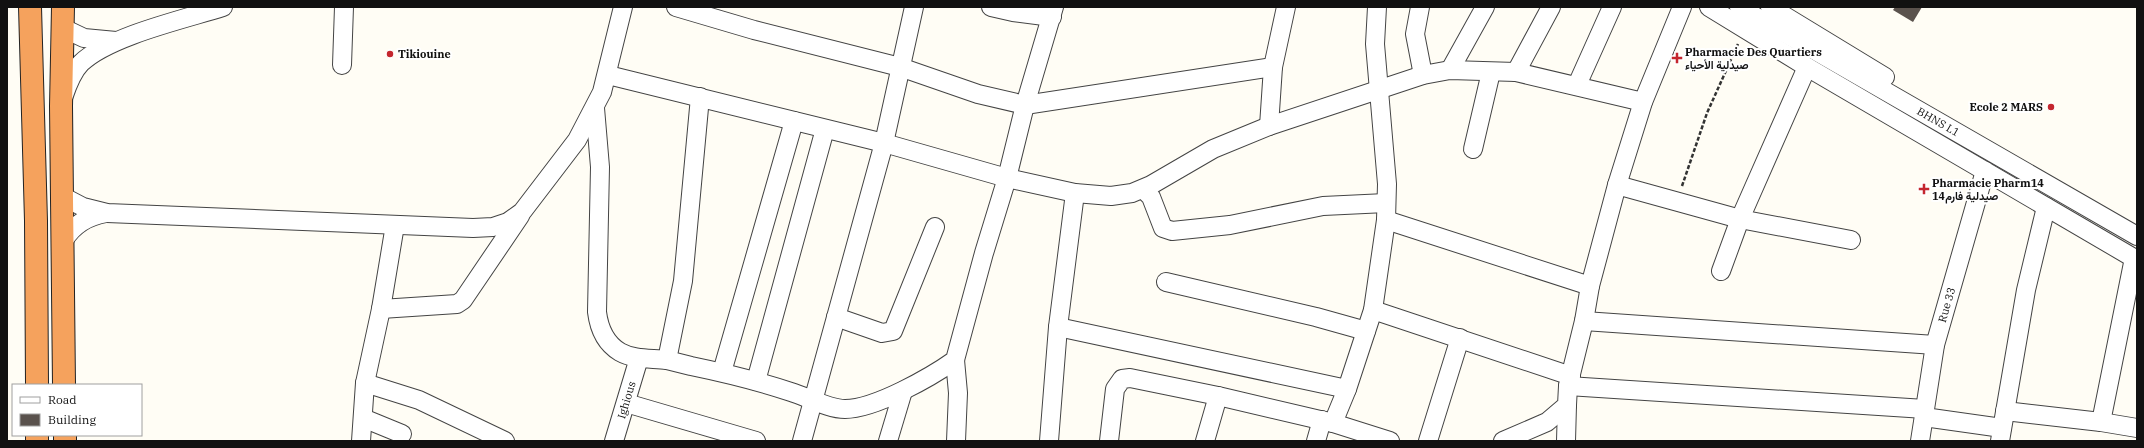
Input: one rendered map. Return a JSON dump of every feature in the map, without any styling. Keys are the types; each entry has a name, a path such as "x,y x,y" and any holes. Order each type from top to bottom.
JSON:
{"highway":[{"path":"30,7 36,221 37,384"},
{"path":"63,18 61,106 64,240 64,384"}],"street":[{"path":"61,106 66,88 81,63 102,47 118,40 223,7"},
{"path":"342,65 344,7"},
{"path":"381,309 457,304 463,300 522,212 578,140 595,108 608,75 623,7"},
{"path":"676,7 754,30 900,67 978,94 1025,105 1273,67"},
{"path":"802,441 884,143 914,7"},
{"path":"956,441 958,393 955,360 984,253 1007,178 1025,105 1053,12 1013,12 991,7"},
{"path":"1269,126 1273,67 1286,7"},
{"path":"1316,441 1347,389 1373,310 1386,211 1387,184 1380,88 1375,44 1377,7"},
{"path":"1420,7 1415,34 1423,75"},
{"path":"1450,70 1485,7"},
{"path":"1516,72 1551,7"},
{"path":"1577,85 1612,7"},
{"path":"1566,441 1570,381 1584,321 1590,286 1617,185 1643,102 1682,7"},
{"path":"1709,7 1807,67 2136,259 2101,422"},
{"name":"BHNS L1","path":"1739,7 2137,236"},
{"name":"BHNS L1","path":"1752,7 2095,210 2137,231"},
{"path":"1770,7 1997,145 2137,222"},
{"path":"63,18 84,38 95,40 118,40"},
{"path":"1721,271 1740,219 1807,67"},
{"path":"608,75 884,143 1007,178 1075,193 1111,196 1132,193 1213,149 1269,126 1380,88 1423,75 1450,70 1516,72 1577,85 1643,102"},
{"path":"1473,149 1491,72"},
{"path":"667,360 683,281 700,97"},
{"path":"595,108 600,167 597,312 599,327 606,339 620,352 639,358 667,360 722,372 814,399 832,407 845,409 859,407 903,391 941,370 955,360"},
{"path":"722,372 794,121"},
{"path":"756,381 825,129"},
{"name":"Rue 33","path":"1920,441 1935,345 1985,172"},
{"path":"1617,185 1740,219 1851,240"},
{"path":"1143,188 1153,202 1163,228 1172,231 1230,225 1323,206 1386,211 1590,286"},
{"path":"1049,441 1058,327 1075,193"},
{"path":"62,196 83,207 107,213"},
{"path":"2002,427 2026,290 2046,207"},
{"path":"64,240 82,221 98,214 107,213 395,225 493,227 508,222 522,212"},
{"path":"361,441 365,383 381,309 395,225"},
{"path":"836,317 882,333 893,331 936,227"},
{"path":"1166,282 1288,310 1366,331"},
{"path":"1373,310 1460,338 1570,381 1924,413 2002,427 2101,422 2137,428"},
{"path":"1584,321 1935,345"},
{"path":"1058,327 1347,389"},
{"path":"1428,441 1460,338"},
{"name":"Ighious","path":"614,441 639,358"},
{"path":"1109,441 1115,389 1122,379 1147,380 1218,396 1328,422 1390,441"},
{"path":"365,383 419,400 504,441"},
{"path":"888,441 903,391"},
{"path":"1205,441 1218,396"},
{"path":"626,403 734,438 756,441"},
{"path":"1503,441 1547,422 1568,405"},
{"path":"363,418 402,434"}],"path":[{"path":"1676,202 1707,113 1745,29"}],"building":[{"path":"1895,7 1922,7 1913,22 1893,10"}],"place":[{"name":"Tikiouine","path":"390,54"},
{"name":"Pharmacie Des Quartiers صيدلية الأحياء","path":"1677,58"},
{"name":"Ecole 2 MARS","path":"2051,107"},
{"name":"Pharmacie Pharm14 صيدلية فارم14","path":"1924,189"}]}
